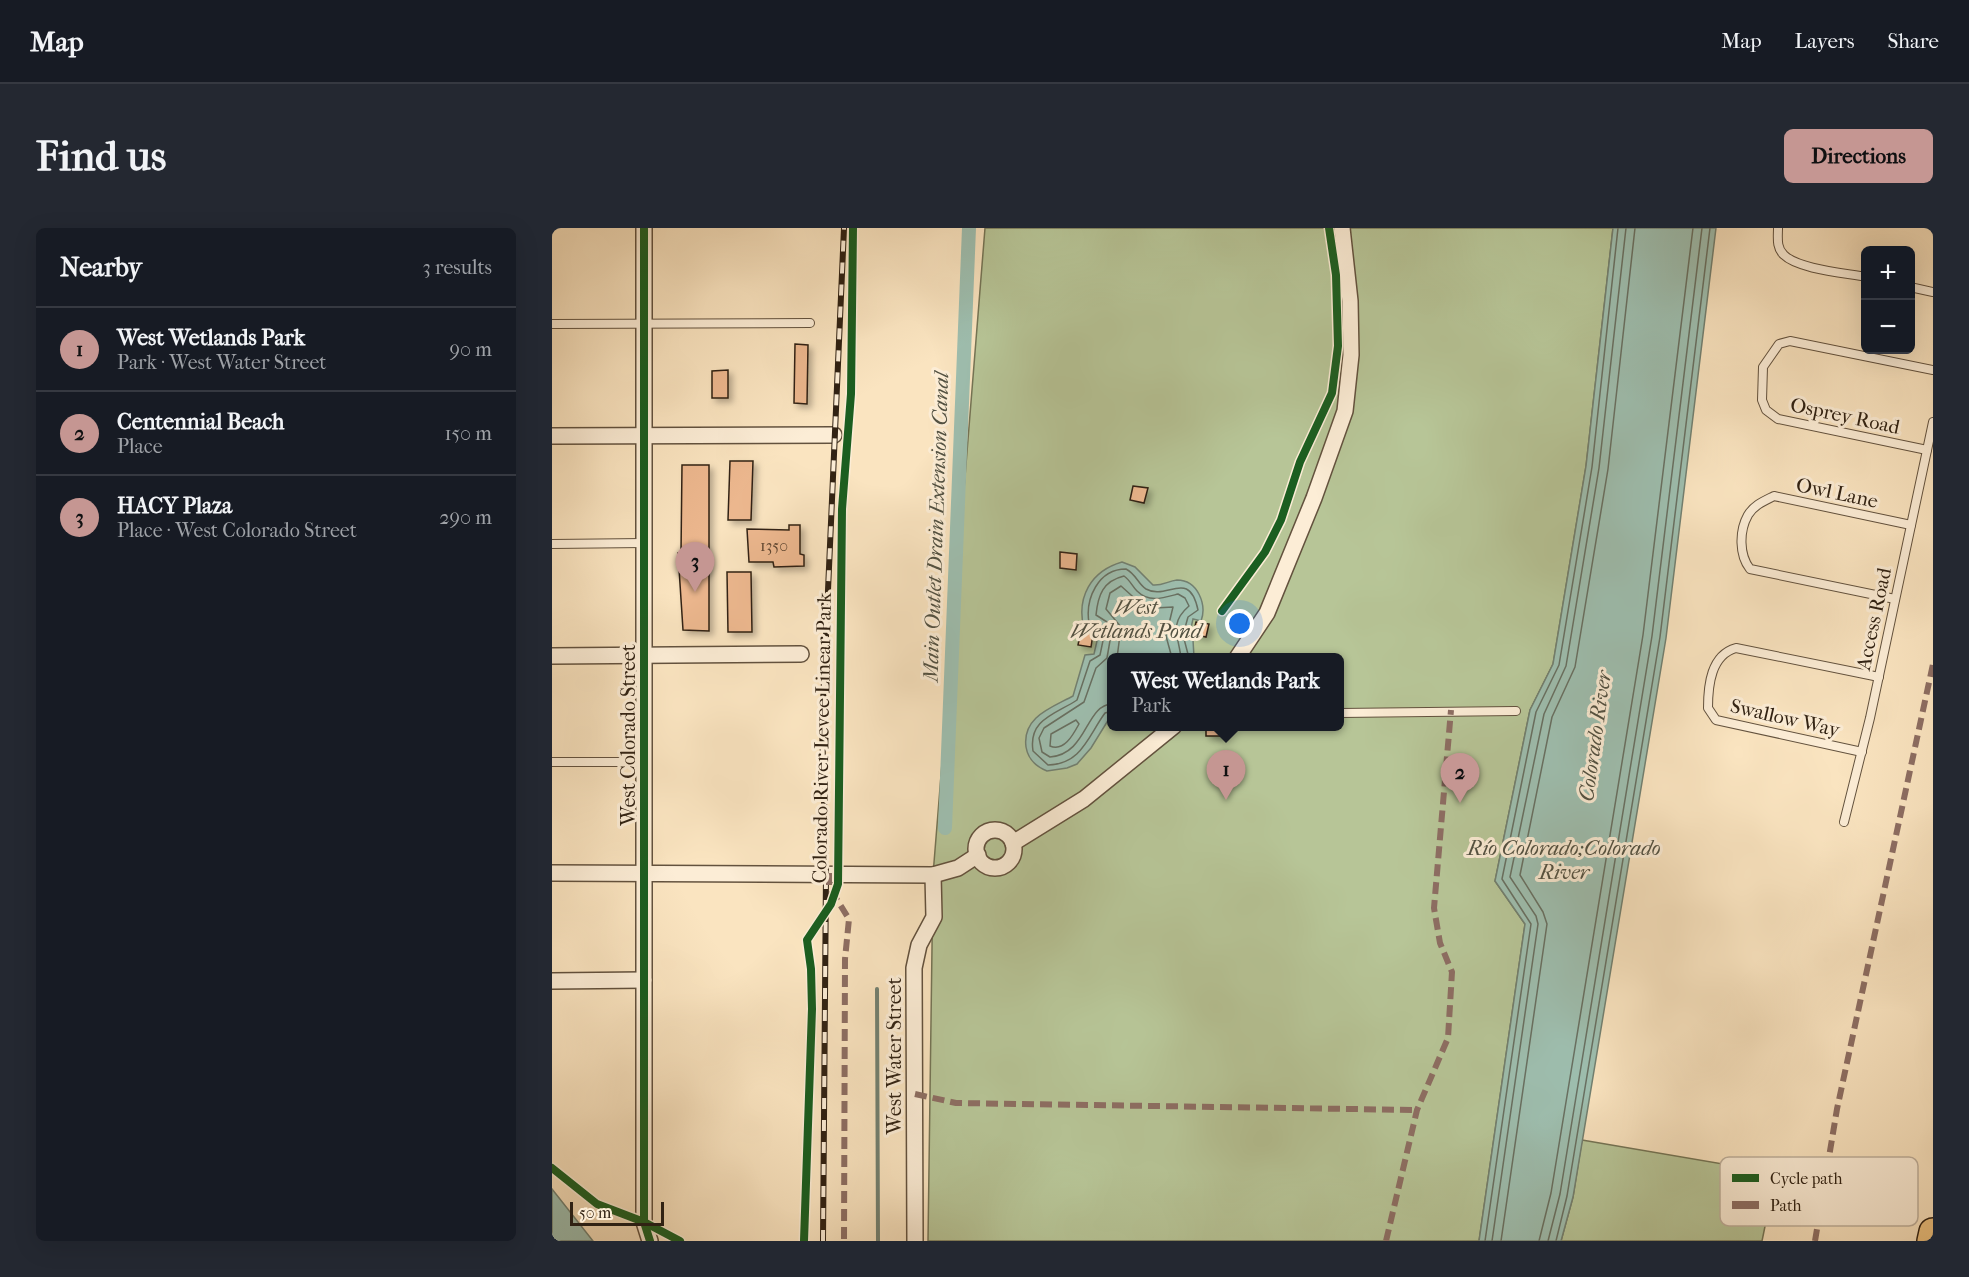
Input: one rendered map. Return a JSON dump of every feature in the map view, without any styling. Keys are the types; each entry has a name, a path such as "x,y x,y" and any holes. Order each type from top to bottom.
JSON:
{"highway":[{"path":"1931,1241 1933,1232"}],"street":[{"name":"West Colorado Street","path":"644,228 644,1222 650,1241"},
{"path":"1240,653 1267,613 1314,498 1345,411 1351,355 1350,301 1342,228"},
{"path":"552,436 834,435"},
{"path":"552,656 801,654"},
{"path":"1013,843 1084,799 1168,731"},
{"path":"991,830 1002,831 1013,843 1013,856 1004,866 998,868 986,865 978,855 978,843 985,833 991,830"},
{"path":"552,873 933,875 958,868 978,855"},
{"name":"West Water Street","path":"915,1241 914,968 919,945 934,916 933,875"},
{"path":"552,981 644,980"}],"lane":[{"path":"1778,228 1778,244 1783,255 1797,263 1861,276"},
{"path":"1915,288 1933,292"},
{"path":"552,324 810,323"},
{"name":"Osprey Road","path":"1927,450 1778,419 1766,410 1762,400 1763,367 1779,344 1790,341 1933,370"},
{"name":"Access Road","path":"1844,822 1879,677 1933,422"},
{"name":"Owl Lane","path":"1895,599 1750,569 1742,559 1741,550 1747,516 1758,504 1774,496 1911,525"},
{"path":"552,544 644,543"},
{"name":"Swallow Way","path":"1862,752 1716,720 1708,708 1715,664 1726,651 1736,648 1879,677"},
{"path":"1344,713 1516,711"},
{"path":"552,762 644,762"}],"green space":[{"path":"985,228 1613,228 1586,466 1553,664 1530,710 1495,881 1525,924 1479,1241 928,1241 933,875"},
{"path":"1582,1140 1720,1163 1720,1226 1765,1226 1762,1241 1561,1241 1573,1197"}],"water":[{"name":"Río Colorado;Colorado River","path":"1613,228 1716,228 1666,638 1573,1197 1561,1241 1479,1241 1525,924 1495,881 1530,710 1553,664 1586,466"},
{"name":"West Wetlands Pond","path":"1122,562 1135,567 1153,585 1177,580 1190,584 1195,589 1202,601 1203,615 1201,621 1193,619 1189,637 1193,640 1194,653 1107,653 1107,722 1091,748 1077,764 1047,771 1031,759 1026,747 1026,737 1033,721 1047,710 1073,696 1085,655 1094,654 1099,632 1084,629 1082,606 1088,587 1094,579 1111,566"},
{"path":"552,1189 593,1241 552,1241"}],"building":[{"path":"795,344 808,345 807,404 794,403"},
{"path":"728,370 728,398 712,398 712,371"},
{"path":"730,461 753,461 751,520 728,520"},
{"path":"682,465 709,465 709,631 683,630 678,553 681,553"},
{"path":"1133,486 1148,488 1144,503 1130,500"},
{"path":"789,525 800,525 800,554 804,555 804,566 774,567 773,562 749,562 747,529 789,530"},
{"path":"1060,552 1077,554 1076,570 1060,568"},
{"path":"727,572 751,572 752,632 728,632"},
{"path":"1196,622 1209,624 1206,637 1193,634"},
{"path":"1081,631 1093,634 1091,647 1078,645"},
{"path":"1206,731 1220,731 1220,736 1206,736"}],"waterway":[{"name":"Main Outlet Drain Extension Canal","path":"945,828 969,228"},
{"name":"Main Outlet Drain Extension Canal","path":"877,989 878,1241"}],"railway":[{"path":"823,1241 826,873 822,726 844,228"}],"marked path":[{"path":"1829,1157 1837,1109 1933,664"},
{"path":"1386,1241 1417,1110 1448,1038 1452,972 1440,943 1434,908 1451,710"},
{"path":"829,873 829,887 849,919 845,959 844,1241"},
{"path":"915,1094 956,1103 1417,1110"},
{"path":"1815,1241 1818,1226"}],"cycle path":[{"path":"644,228 644,1222 650,1241"},
{"name":"Colorado River Levee Linear Park","path":"804,1241 812,1009 811,969 807,940 831,904 838,884 842,509 851,394 853,228"},
{"path":"1222,611 1265,552 1281,520 1300,462 1332,393 1338,346 1336,275 1329,228"},
{"path":"552,1168 597,1204 644,1222 680,1241"}],"place":[{"name":"HACY Plaza","path":"695,592"},
{"name":"West Wetlands Park","path":"1226,800"},
{"name":"Centennial Beach","path":"1460,803"}],"water label":[{"name":"Colorado River","path":"1595,736"}]}
